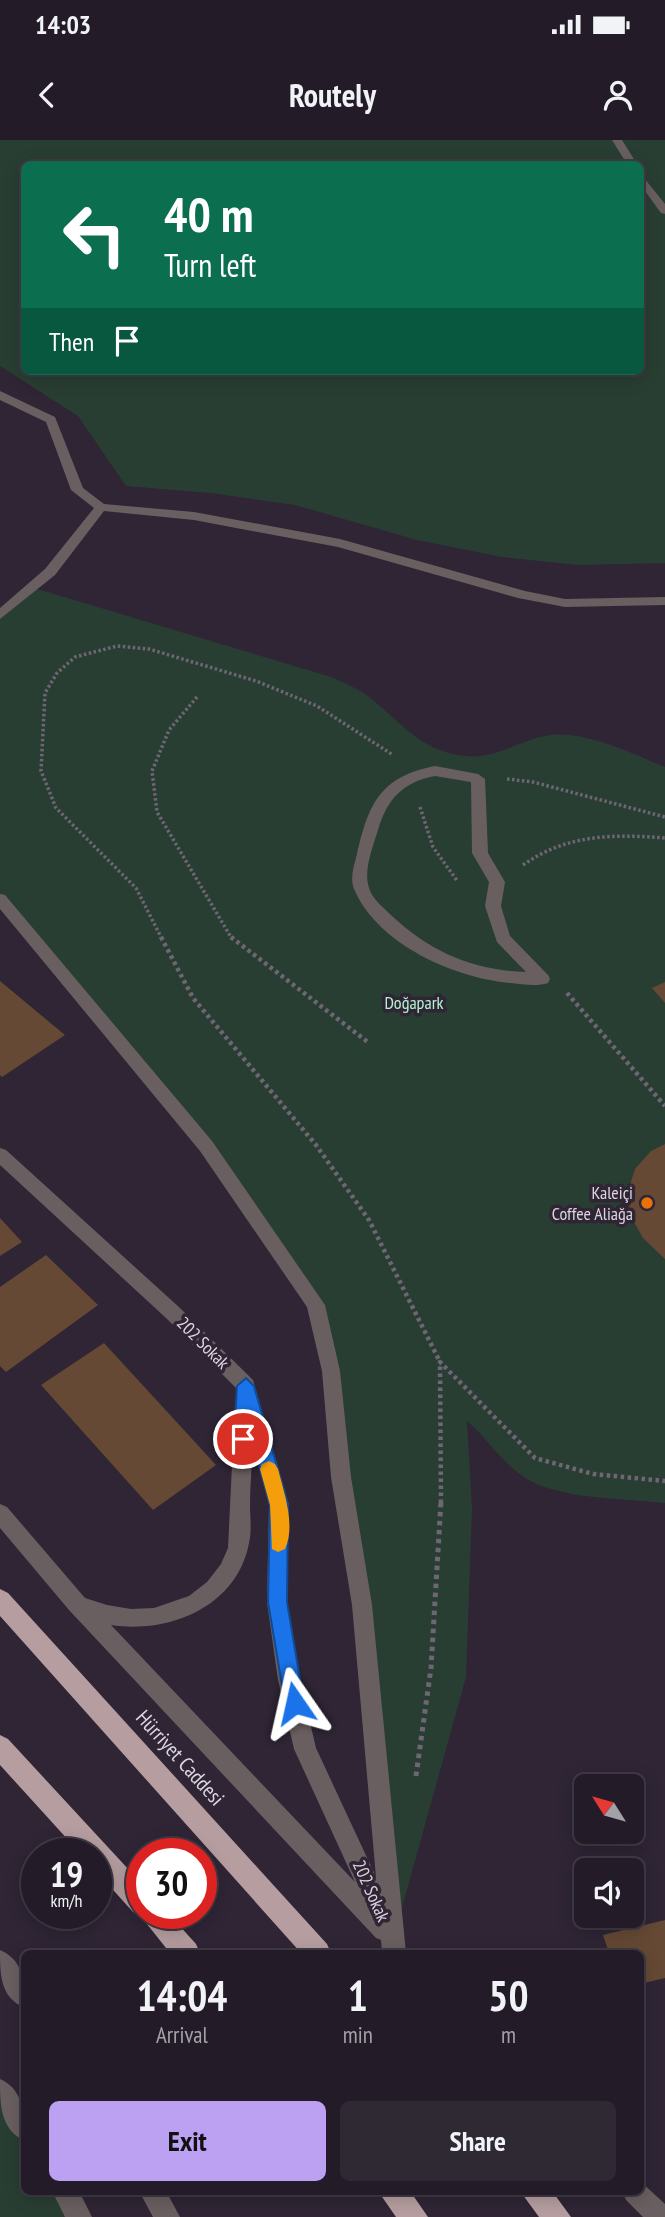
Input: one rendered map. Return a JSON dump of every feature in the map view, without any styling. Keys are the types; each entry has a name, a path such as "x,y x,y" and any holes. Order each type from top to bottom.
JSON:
{"highway":[{"name":"Hürriyet Caddesi","path":"0,1600 315,1950"},
{"path":"0,1746 126,1885"},
{"path":"165,1929 184,1950"},
{"path":"395,2195 414,2217"},
{"path":"538,2195 557,2217"}],"street":[{"path":"617,140 630,161"},
{"path":"644,182 665,211"},
{"path":"0,395 51,420 77,490 101,507 194,516 340,543 523,595 565,603 665,601"},
{"path":"0,615 50,572 101,507"},
{"path":"435,771 478,779 480,853 497,882 493,906 503,938 542,979 498,977 447,965 414,944 384,918 361,887 361,869 375,810 389,791 420,773 435,771"},
{"path":"0,899 209,1150 316,1305 331,1371 341,1477 362,1605 397,1949"},
{"name":"202 Sokak","path":"0,1155 173,1313 246,1386 279,1505 277,1602 289,1680 305,1749 397,1949"},
{"path":"76,1603 105,1617 139,1621 173,1615 203,1599 226,1575 239,1546 246,1386"},
{"path":"0,1513 76,1603 397,1949"},
{"path":"0,1962 21,1991"},
{"path":"0,2091 21,2122"},
{"path":"67,2195 79,2217"},
{"path":"154,2195 167,2217"},
{"path":"639,2195 660,2217"}],"path":[{"path":"397,757 317,706 256,681 149,649 117,646 91,650 75,657 57,673 45,692 41,771 56,808 136,888 194,998 316,1145 369,1220 440,1362 535,1458 593,1474 665,1481"},
{"path":"197,697 169,730 152,771 157,812 233,940 369,1043"},
{"path":"495,777 533,782 665,817"},
{"path":"522,867 553,845 574,839 609,836 665,838"},
{"path":"562,988 665,1106"},
{"path":"414,1790 431,1668 441,1528 440,1362"}],"green space":[{"path":"0,140 665,140 665,563 578,565 502,557 417,540 295,505 211,493 126,486 78,416 0,366"},
{"name":"Doğapark","path":"34,588 331,677 364,694 428,745 453,754 493,754 538,738 565,735 580,736 610,745 665,767 665,1503 570,1494 535,1483 514,1469 467,1421 472,1509 466,1677 393,1940 316,1305 271,1239 0,899 0,615"},
{"path":"0,2091 21,2123 21,2195 67,2195 79,2217 0,2217"}],"building":[{"path":"0,981 65,1035 2,1077 0,1075"},
{"path":"665,982 665,1003 652,988"},
{"name":"Kaleiçi Coffee Aliağa","path":"665,1144 665,1259 643,1238 630,1215 628,1191 635,1169 651,1151"},
{"path":"0,1218 22,1242 0,1256"},
{"path":"46,1255 98,1305 6,1372 0,1366 0,1287"},
{"path":"104,1343 216,1465 153,1510 41,1385"},
{"path":"665,1920 665,1978 644,1983 644,1950 608,1950 603,1935 644,1928 644,1925"}],"slow traffic":[{"path":"269,1469 279,1505 278,1543"}],"place":[{"name":"Kaleiçi Coffee Aliağa","path":"647,1203"}],"route":[{"path":"243,1439 246,1386 279,1505 277,1602 295,1703"}]}
